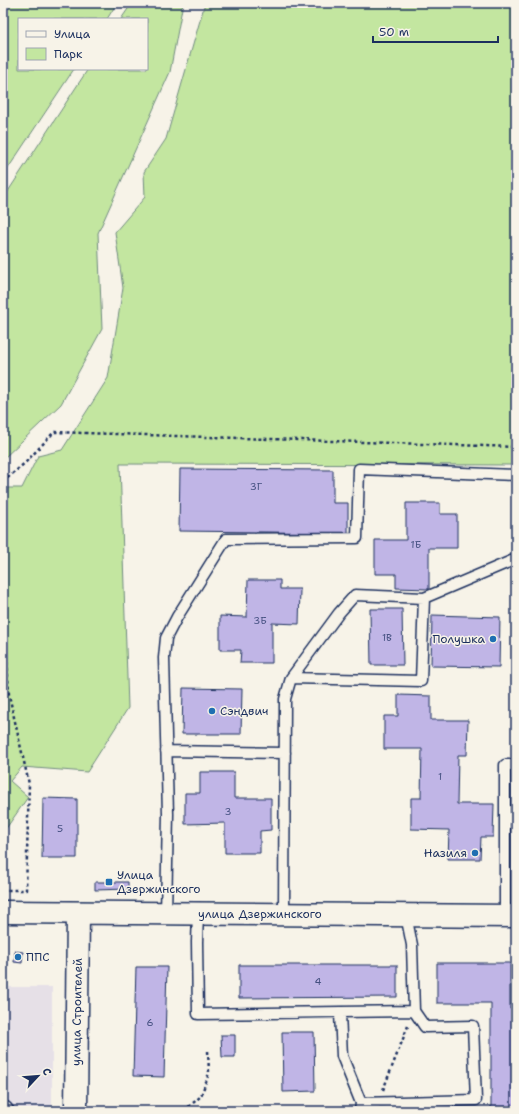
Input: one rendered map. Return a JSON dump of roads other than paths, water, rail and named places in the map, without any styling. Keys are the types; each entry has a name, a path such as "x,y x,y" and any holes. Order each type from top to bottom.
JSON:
{"main road":[{"name":"улица Дзержинского","path":"3,912 510,916"},
{"name":"улица Строителей","path":"76,1111 78,913"}],"lane":[{"path":"166,914 168,814 164,658 166,638 177,617 226,539 357,538 359,470 516,475"},
{"path":"284,914 285,699 291,678 339,613 355,595 424,598 516,560"},
{"path":"291,678 421,681 424,598"},
{"path":"166,751 285,753"},
{"path":"510,916 505,765 516,765"},
{"path":"198,914 198,1014 414,1011"},
{"path":"340,1012 342,1056 361,1107 378,1104 476,1100 473,1026 425,1027 414,1011 412,946 406,915"},
{"path":"3,1107 6,1107 9,1111"}],"place":[{"name":"Полушка","path":"493,639"},
{"name":"Сэндвич","path":"212,711"},
{"name":"Назиля","path":"475,853"},
{"name":"Улица Дзержинского","path":"109,882"},
{"name":"ППС","path":"18,957"}]}
